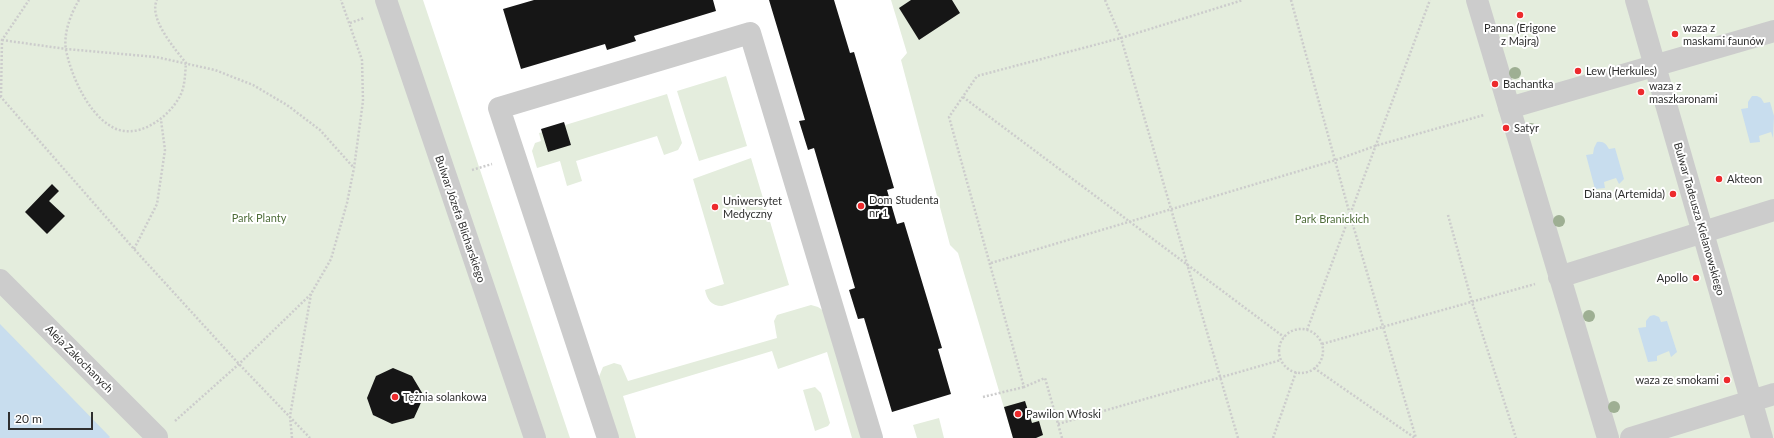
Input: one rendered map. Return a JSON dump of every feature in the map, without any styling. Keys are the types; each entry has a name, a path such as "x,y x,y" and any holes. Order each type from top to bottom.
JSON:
{"street":[{"name":"Bulwar Józefa Blicharskiego","path":"386,0 535,438"},
{"path":"1476,0 1608,438"},
{"name":"Bulwar Tadeusza Kielanowskiego","path":"1636,0 1762,438"},
{"path":"1509,108 1774,31"},
{"path":"608,438 499,108 750,32 872,438"},
{"path":"1559,277 1774,210"},
{"name":"Aleja Zakochanych","path":"0,280 156,437"},
{"path":"1631,438 1774,394"}],"path":[{"path":"29,0 2,40 1,97 134,249 239,364 310,438"},
{"path":"79,0 68,26 66,49 80,89 92,109 110,126 123,131 137,131 161,120 180,96 185,78 186,63 166,37 157,20 155,5 157,0"},
{"path":"156,437 239,364 311,294 332,259 347,203 354,168 363,101 362,60 342,0"},
{"path":"1105,0 1121,38 1238,438"},
{"path":"1024,386 949,117 977,76 1121,38 1243,0"},
{"path":"1291,0 1350,215 1415,438"},
{"path":"1307,330 1430,0"},
{"path":"2,40 66,49 156,57 215,70 253,85 287,105 320,130 354,168"},
{"path":"963,97 1284,337"},
{"path":"990,262 1130,222 1336,160 1375,146 1509,108"},
{"path":"134,249 157,204 165,150 161,120"},
{"path":"1448,215 1472,302 1516,438"},
{"path":"1322,344 1559,277"},
{"path":"292,438 290,416 311,294"},
{"path":"1294,330 1307,330 1319,338 1322,344 1322,357 1314,368 1306,372 1296,372 1287,368 1281,360 1279,352 1280,344 1284,337 1294,330"},
{"path":"1058,424 1281,360"},
{"path":"1314,368 1415,438"},
{"path":"1273,438 1296,372"},
{"path":"983,397 1024,386 1045,378 1062,438"}],"green space":[{"name":"Park Planty","path":"0,0 423,0 570,438 0,438"},
{"name":"Park Branickich","path":"891,0 1774,0 1774,438 1013,438 958,253 950,245 901,60 907,53"},
{"path":"726,76 747,146 699,161 677,91"},
{"path":"667,94 682,143 678,150 664,155 657,136 576,161 582,181 567,186 560,161 537,168 532,151 535,143 541,141 539,133"},
{"path":"751,158 789,285 718,306 710,301 705,290 724,284 693,179"},
{"path":"811,305 824,311 866,438 852,438 827,352 778,369 772,351 623,396 636,438 616,438 598,379 603,367 614,363 621,365 628,381 777,338 774,321 777,315"},
{"path":"815,387 821,393 830,423 828,426 815,431 803,390"},
{"path":"939,418 944,438 917,438 913,425"}],"water":[{"path":"1752,96 1761,98 1764,103 1770,102 1774,116 1773,138 1771,132 1759,136 1760,142 1750,143 1741,109 1748,108 1748,102"},
{"path":"1597,142 1604,143 1609,149 1615,148 1624,179 1619,184 1616,178 1604,182 1605,188 1595,189 1586,155 1593,154"},
{"path":"1654,315 1659,317 1661,322 1667,321 1677,352 1671,357 1669,351 1657,356 1657,361 1648,362 1638,328 1646,327 1646,321 1650,316"},
{"path":"0,324 110,437 109,438 0,438"}],"building":[{"path":"534,0 713,0 716,11 634,36 636,41 607,50 605,44 521,69 503,9"},
{"name":"Dom Studenta nr 1","path":"769,0 834,0 850,53 854,52 894,188 887,190 897,224 904,222 942,348 938,349 951,394 892,412 864,318 858,319 849,290 855,288 814,148 808,150 799,121 805,120"},
{"path":"911,0 952,0 960,13 919,40 899,8"},
{"path":"564,122 571,145 548,152 541,129"},
{"path":"52,184 59,191 49,201 65,216 47,234 25,212"},
{"name":"Tężnia solankowa","path":"393,368 412,376 424,396 414,418 392,424 373,415 367,398 376,376"},
{"name":"Pawilon Włoski","path":"1025,401 1032,423 1039,421 1043,435 1036,438 1013,438 1004,407"}],"place":[{"name":"Panna (Erigone z Majrą)","path":"1520,15"},
{"name":"waza z maskami faunów","path":"1675,34"},
{"name":"Lew (Herkules)","path":"1578,71"},
{"name":"Bachantka","path":"1495,84"},
{"name":"waza z maszkaronami","path":"1641,92"},
{"name":"Satyr","path":"1506,128"},
{"name":"Akteon","path":"1719,179"},
{"name":"Diana (Artemida)","path":"1673,194"},
{"name":"Dom Studenta nr 1","path":"861,206"},
{"name":"Uniwersytet Medyczny","path":"715,207"},
{"name":"Apollo","path":"1696,278"},
{"name":"waza ze smokami","path":"1727,380"},
{"name":"Tężnia solankowa","path":"395,397"},
{"name":"Pawilon Włoski","path":"1018,414"}]}
